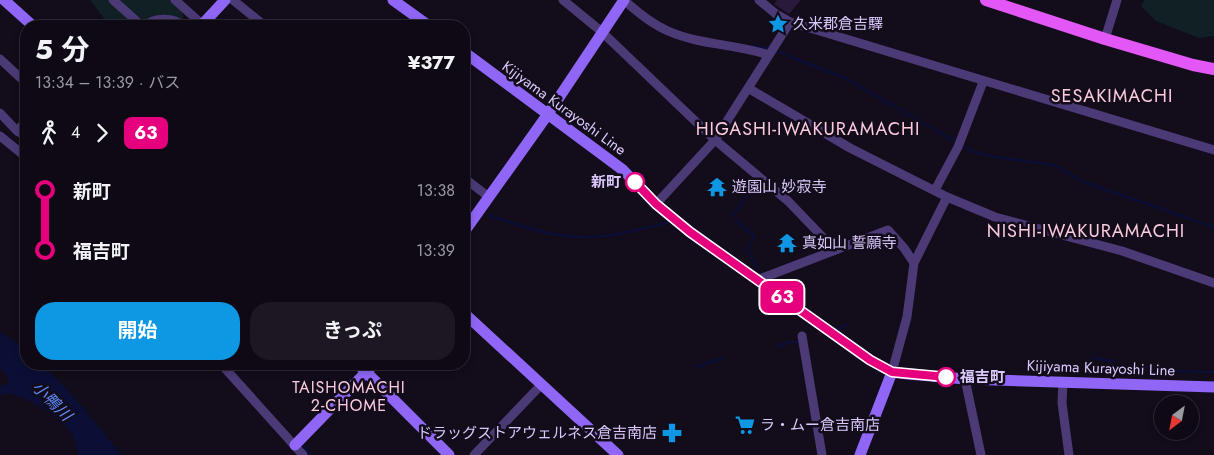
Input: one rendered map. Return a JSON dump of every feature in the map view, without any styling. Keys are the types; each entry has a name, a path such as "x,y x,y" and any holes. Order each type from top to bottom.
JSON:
{"main road":[{"path":"4,0 26,20"},
{"path":"207,20 225,0"},
{"path":"393,0 421,20"},
{"path":"470,224 548,114 624,0"},
{"path":"986,0 1105,39 1193,65 1214,69"},
{"name":"Kijiyama Kurayoshi Line","path":"470,56 624,170 656,204 690,232 870,360 892,372 965,379 1214,387"},
{"path":"470,319 618,455"},
{"path":"295,445 362,370"},
{"path":"370,370 449,455"},
{"path":"860,455 892,372"}],"street":[{"path":"113,0 137,20"},
{"path":"175,0 197,20"},
{"path":"233,0 258,20"},
{"path":"563,0 602,32 715,140 794,206 835,250"},
{"path":"624,0 650,21 668,31 702,41 753,49 769,55"},
{"path":"759,0 776,14 790,22 1214,150"},
{"path":"1105,39 1117,0"},
{"path":"656,204 715,140 790,22"},
{"path":"0,59 20,77"},
{"path":"935,190 958,147 984,82"},
{"path":"748,88 850,148 947,197 995,217 1122,252 1214,283"},
{"path":"0,113 20,133"},
{"path":"17,131 20,128"},
{"path":"0,136 20,152"},
{"path":"470,183 489,197"},
{"path":"892,372 908,317 914,263 947,197"},
{"path":"758,280 888,230 914,263"},
{"path":"802,336 822,455"},
{"path":"226,370 303,455"},
{"path":"965,379 981,455"},
{"path":"1063,382 1062,403 1069,455"},
{"path":"474,455 541,384"}],"shaded area":[{"path":"90,0 170,0 183,13 183,20 105,20"},
{"path":"1145,0 1214,0 1214,36 1199,38 1156,21 1141,6"}],"water":[{"name":"小鴨川","path":"0,332 20,346 20,370 47,370 52,374 83,407 121,455 78,455 76,443 71,432 49,412 17,395 0,395 0,387 10,382 0,368"}],"building":[{"path":"777,0 801,0 789,14 774,4"}],"waterway":[{"path":"752,46 768,48 845,78 972,151 990,156 1054,165 1084,182 1214,227"},
{"path":"732,217 758,181"},
{"path":"489,215 531,229 574,237 611,235 667,223"},
{"path":"736,221 755,236 747,249 757,268"},
{"path":"834,330 847,325"},
{"path":"777,347 788,342 800,342"},
{"path":"697,367 723,358"},
{"path":"1092,358 1114,361"},
{"path":"1146,367 1158,369"},
{"path":"232,370 236,375"},
{"path":"1171,371 1214,372"},
{"path":"302,444 310,455"}],"bus line":[{"name":"63","path":"635,182 656,204 690,232 870,360 892,372 946,377"}],"place":[{"name":"久米郡倉吉驛","path":"778,24"},
{"name":"新町","path":"635,182"},
{"name":"遊園山 妙寂寺","path":"717,187"},
{"name":"真如山 誓願寺","path":"787,243"},
{"name":"福吉町","path":"946,377"},
{"name":"ラ・ムー倉吉南店","path":"745,425"},
{"name":"ドラッグストアウェルネス倉吉南店","path":"672,433"}],"district":[{"name":"SESAKIMACHI","path":"1112,96"},
{"name":"HIGASHI-IWAKURAMACHI","path":"808,129"},
{"name":"NISHI-IWAKURAMACHI","path":"1086,231"},
{"name":"TAISHOMACHI 2-CHOME","path":"349,396"}]}
